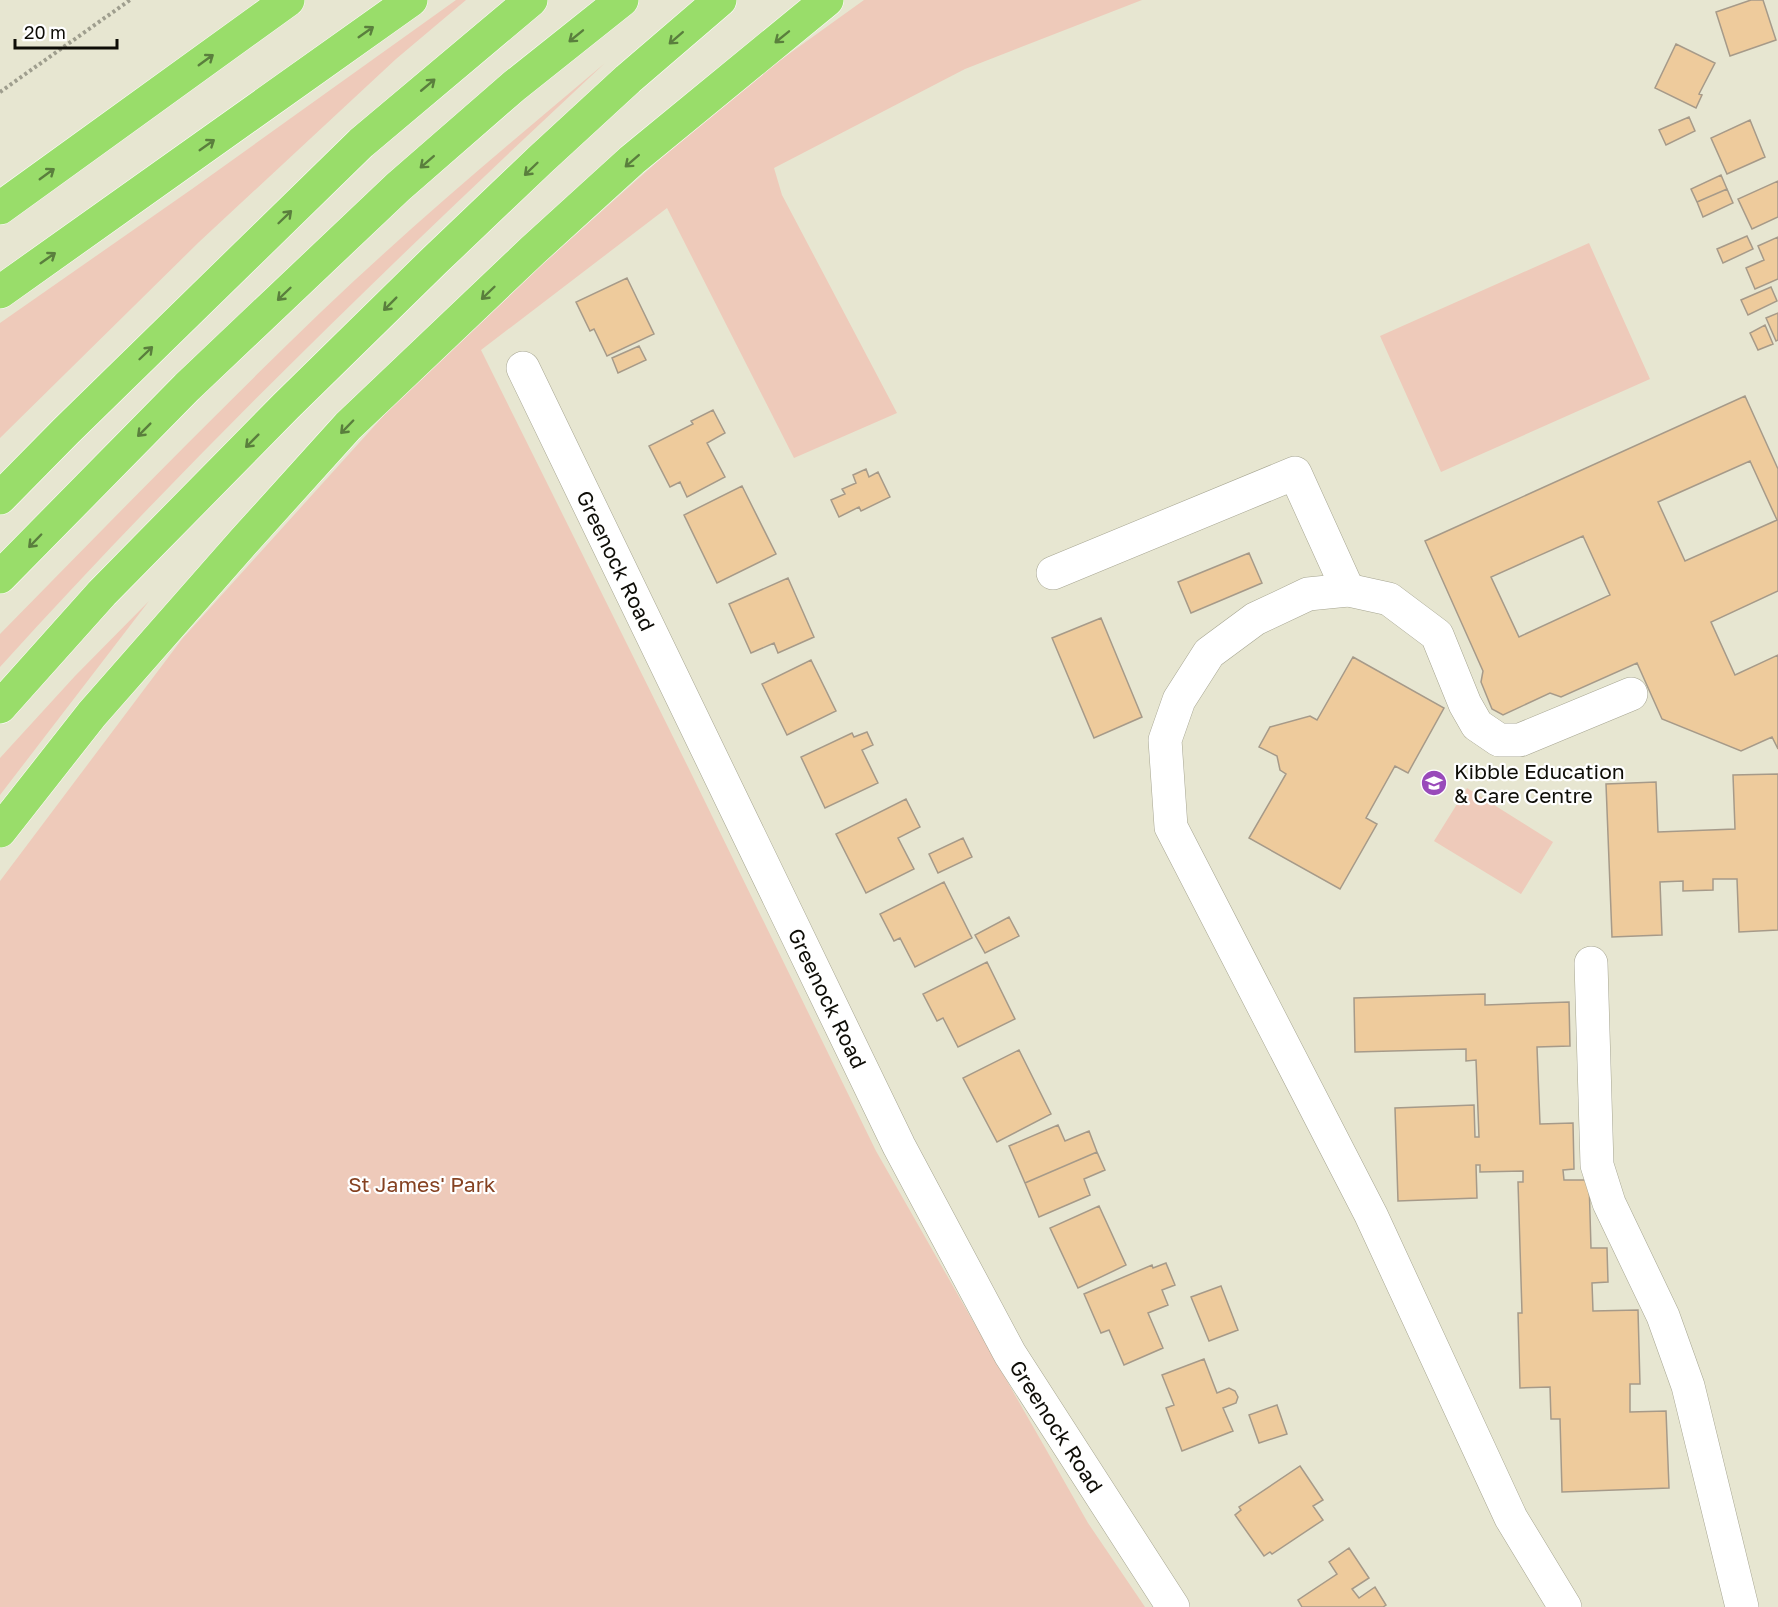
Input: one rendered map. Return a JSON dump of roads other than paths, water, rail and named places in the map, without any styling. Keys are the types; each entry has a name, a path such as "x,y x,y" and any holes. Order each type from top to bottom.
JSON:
{"highway":[{"path":"0,208 288,0"},
{"path":"0,291 411,0"},
{"path":"0,498 360,143 531,0"},
{"path":"0,577 188,387 398,187 514,86 622,0"},
{"path":"0,707 102,593 286,406 434,261 628,79 720,0"},
{"path":"0,831 92,714 348,426 532,251 632,160 827,0"},
{"path":"0,492 66,431"}],"street":[{"name":"Greenock Road","path":"523,368 899,1146 1010,1354 1173,1607"},
{"path":"1053,573 1295,473 1348,590"},
{"path":"1565,1607 1511,1518 1371,1215 1172,827 1165,740 1179,699 1209,653 1255,619 1308,594 1348,590 1389,599 1437,635 1465,704 1477,725 1499,740 1520,740 1631,694"},
{"path":"1591,963 1597,1165 1609,1203 1663,1316 1688,1386 1742,1607"}],"place":[{"name":"Kibble Education & Care Centre","path":"1434,783"}],"park label":[{"name":"St James' Park","path":"422,1184"}]}
